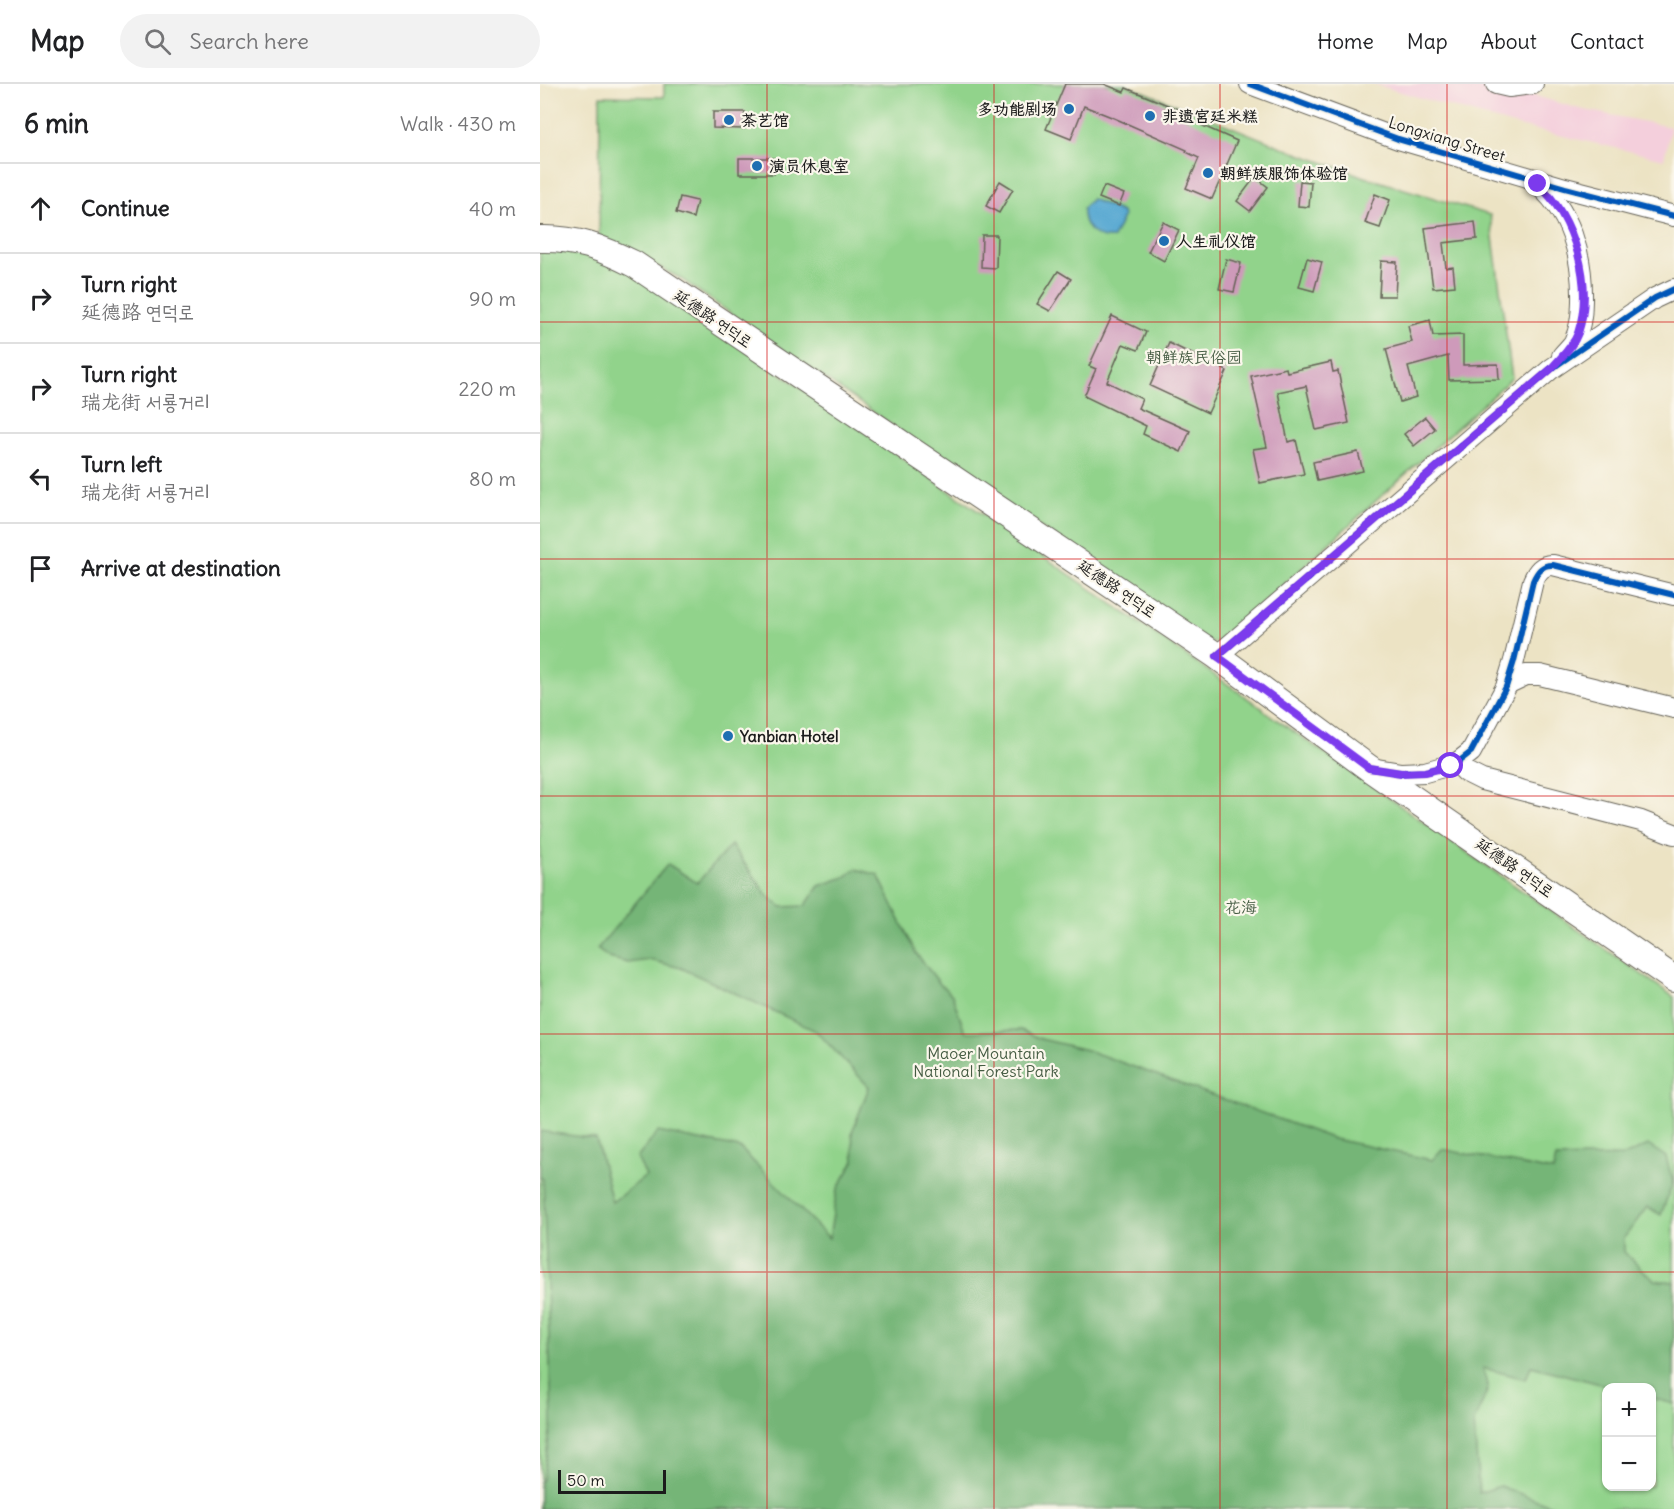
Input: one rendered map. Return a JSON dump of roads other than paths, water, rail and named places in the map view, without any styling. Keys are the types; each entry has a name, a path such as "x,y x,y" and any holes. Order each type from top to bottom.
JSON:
{"main road":[{"name":"延德路 연덕로","path":"540,239 576,241 604,249 634,264 1217,656 1369,768 1674,979"}],"street":[{"name":"Longxiang Street","path":"1250,84 1398,139 1674,216"},
{"path":"1496,84 1509,87 1533,84"},
{"path":"1527,176 1549,194 1566,221 1577,250 1582,277 1582,311 1578,332 1573,344 1551,369"},
{"path":"1217,656 1551,369 1655,298 1674,289"},
{"path":"1369,768 1401,773 1425,772 1457,763 1471,752 1507,684 1533,581 1542,567 1553,565 1674,595"},
{"path":"1507,684 1526,675 1539,675 1674,708"},
{"path":"1457,763 1466,772 1482,780 1641,821 1674,834"}],"water":[{"path":"1092,199 1122,212 1123,217 1113,238 1100,237 1090,230 1084,221 1083,208"}],"place":[{"name":"多功能剧场","path":"1069,109"},
{"name":"非遗宫廷米糕","path":"1150,116"},
{"name":"茶艺馆","path":"729,120"},
{"name":"演员休息室","path":"757,166"},
{"name":"朝鲜族服饰体验馆","path":"1208,173"},
{"name":"人生礼仪馆","path":"1164,241"},
{"name":"Yanbian Hotel","path":"728,736"}],"park label":[{"name":"朝鲜族民俗园","path":"1194,357"},
{"name":"花海","path":"1241,907"},
{"name":"Maoer Mountain National Forest Park","path":"986,1062"}]}
